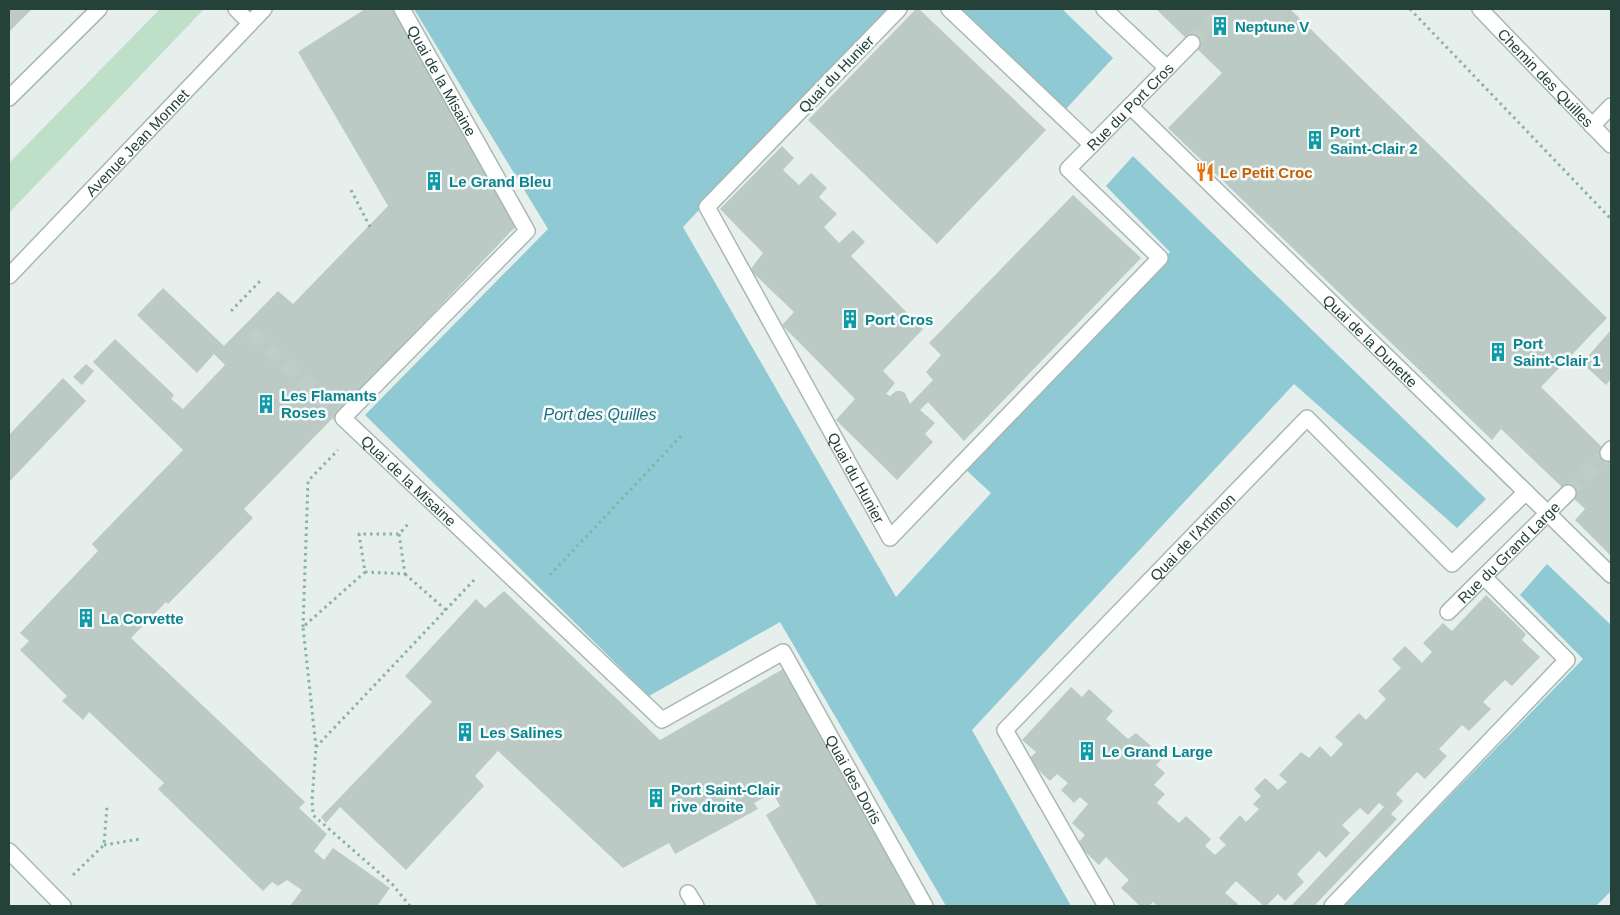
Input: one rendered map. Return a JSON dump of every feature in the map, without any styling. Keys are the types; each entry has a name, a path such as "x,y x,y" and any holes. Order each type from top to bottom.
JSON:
{"street":[{"path":"9,98 98,9"},
{"path":"236,9 250,23"},
{"name":"Avenue Jean Monnet","path":"9,276 264,9"},
{"name":"Quai de la Misaine","path":"402,9 527,231 343,418 662,720 782,652"},
{"name":"Quai du Hunier","path":"899,9 707,207 890,538 1160,258 1068,170"},
{"path":"949,9 1092,145"},
{"path":"1104,9 1167,68"},
{"name":"Chemin des Quilles","path":"1480,9 1611,146"},
{"name":"Rue du Port Cros","path":"1068,170 1192,43"},
{"name":"Quai de la Dunette","path":"1130,106 1611,575"},
{"path":"1592,126 1611,106"},
{"name":"Quai de l'Artimon","path":"1106,906 1005,730 1307,418 1452,564 1526,492"},
{"name":"Rue du Grand Large","path":"1448,612 1568,493"},
{"path":"1332,906 1567,660 1484,577"},
{"name":"Quai des Doris","path":"782,652 925,906"},
{"path":"9,851 63,906"}],"path":[{"path":"1410,9 1611,219"},
{"path":"352,190 370,227"},
{"path":"231,311 262,280"},
{"path":"357,431 308,481 303,627 316,747 312,800 313,815 392,884 410,906"},
{"path":"530,595 681,436"},
{"path":"405,574 400,534 428,500"},
{"path":"365,572 359,534 400,534"},
{"path":"316,747 492,561"},
{"path":"303,627 365,572 405,574 446,610"},
{"path":"104,845 107,806"},
{"path":"73,875 104,845 140,839"}],"green space":[{"path":"160,9 204,9 9,213 9,163"}],"water":[{"name":"Port des Quilles","path":"414,9 887,9 683,227 896,597 991,493 964,468 1170,252 1106,186 1133,156 1486,499 1457,528 1294,384 972,730 1071,906 946,906 780,622 649,696 365,415 548,229"},
{"path":"961,9 1062,9 1113,58 1065,110"},
{"path":"1547,564 1611,625 1611,891 1596,906 1343,906 1583,659 1520,595"}],"building":[{"path":"9,9 32,9 9,32"},
{"path":"365,9 395,9 518,224 244,509 253,518 168,604 166,602 131,638 305,802 299,808 327,834 314,851 324,860 333,848 390,888 377,906 290,906 302,890 287,880 278,886 272,882 263,891 158,789 164,783 89,712 83,720 62,701 67,696 20,650 29,641 20,633 98,551 92,544 183,450 93,362 115,339 174,395 171,399 183,409 225,365 214,354 197,373 137,315 163,288 224,346 278,291 293,304 388,206 298,52"},
{"path":"916,9 919,9 1046,130 937,244 808,120"},
{"path":"1156,9 1290,9 1607,318 1541,387 1611,456 1611,556 1575,520 1585,509 1501,429 1492,440 1168,128 1222,73"},
{"name":"Port Cros","path":"782,146 794,158 783,170 799,185 811,173 827,188 819,197 837,214 824,227 839,243 853,230 865,242 851,256 923,329 883,371 895,383 886,394 890,396 896,391 901,391 905,393 910,404 933,380 926,372 941,355 929,343 1073,195 1141,258 964,441 928,402 920,410 935,423 925,434 933,442 897,480 836,420 855,399 782,325 794,312 750,270 763,253 720,209"},
{"path":"1611,330 1611,379 1606,385 1582,363"},
{"path":"86,364 94,371 82,385 73,377"},
{"path":"63,378 86,401 9,482 9,435"},
{"path":"504,591 660,740 783,669 924,906 818,906 766,815 780,806 773,793 754,803 758,809 675,854 669,843 623,868 498,751 475,776 484,786 406,870 340,807 326,823 321,817 432,702 405,676 476,599 485,608"},
{"name":"Le Grand Large","path":"1486,595 1526,634 1522,640 1540,657 1512,686 1505,680 1483,702 1491,709 1469,731 1462,725 1439,749 1447,756 1425,779 1417,772 1396,794 1403,801 1391,814 1397,819 1314,906 1291,906 1384,807 1379,803 1368,815 1360,808 1342,825 1350,833 1326,858 1319,851 1297,874 1304,882 1285,901 1278,894 1264,906 1236,881 1225,893 1238,904 1236,906 1157,906 1153,902 1149,906 1140,906 1121,888 1129,880 1106,857 1099,865 1077,844 1085,835 1072,823 1088,804 1080,797 1074,803 1061,790 1068,783 1057,774 1050,781 1028,760 1036,752 1022,740 1071,687 1082,697 1089,689 1113,711 1106,719 1128,739 1136,733 1164,757 1156,765 1165,773 1154,785 1165,794 1157,803 1179,823 1186,816 1211,839 1205,846 1215,855 1226,845 1219,838 1240,815 1246,822 1259,809 1253,804 1261,796 1254,789 1265,778 1278,790 1287,782 1279,775 1301,752 1309,758 1320,746 1331,757 1343,744 1335,737 1359,713 1366,720 1386,699 1378,691 1401,668 1392,659 1405,646 1422,663 1432,652 1423,643 1443,623 1452,631"}],"tunnel":[{"path":"1192,43 1225,9"},
{"path":"251,332 343,418"},
{"path":"1568,493 1608,453"}],"place":[{"name":"Neptune V","path":"1220,26"},
{"name":"Port Saint-Clair 2","path":"1315,140"},
{"name":"Le Petit Croc","path":"1205,172"},
{"name":"Le Grand Bleu","path":"434,181"},
{"name":"Port Cros","path":"850,319"},
{"name":"Port Saint-Clair 1","path":"1498,352"},
{"name":"Les Flamants Roses","path":"266,404"},
{"name":"La Corvette","path":"86,618"},
{"name":"Les Salines","path":"465,732"},
{"name":"Le Grand Large","path":"1087,751"},
{"name":"Port Saint-Clair rive droite","path":"656,798"}]}
